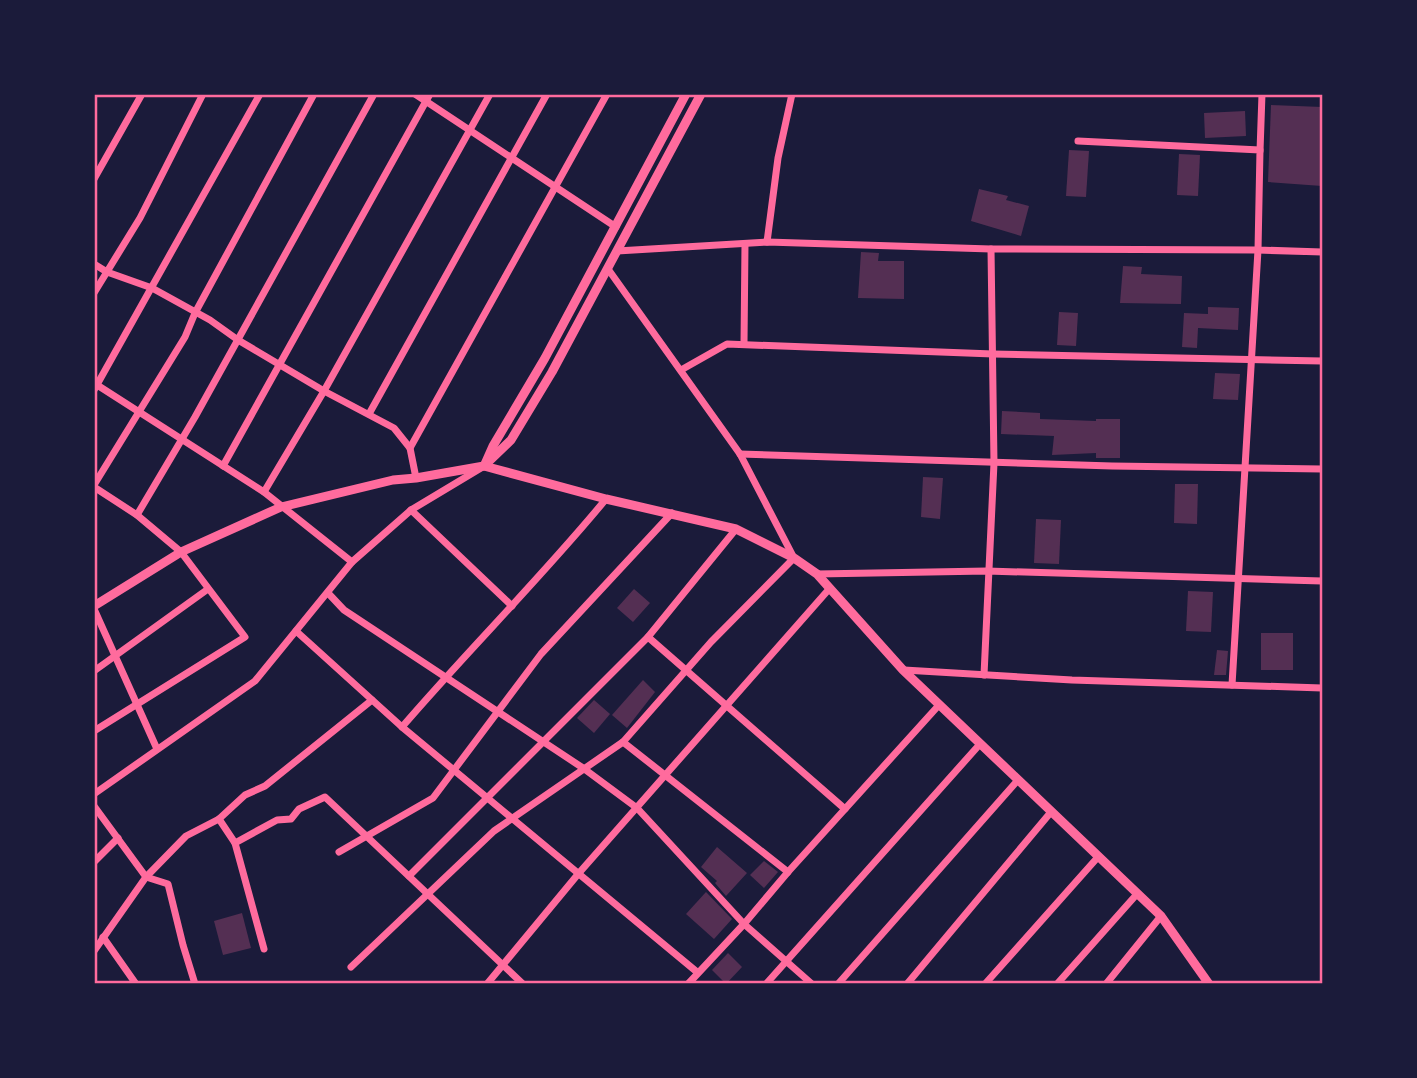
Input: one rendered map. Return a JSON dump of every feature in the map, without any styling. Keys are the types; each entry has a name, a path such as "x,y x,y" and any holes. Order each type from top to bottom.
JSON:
{"street":[{"path":"94,179 142,94"},
{"path":"94,293 140,218 203,94"},
{"path":"260,94 152,290 95,386 264,492 352,562"},
{"path":"94,731 245,637 181,552 137,514 94,486 185,337 195,313 314,94"},
{"path":"137,514 238,340 374,94"},
{"path":"415,94 428,98 470,130 616,227"},
{"path":"264,492 324,391 490,94"},
{"path":"369,414 547,94"},
{"path":"410,448 607,94"},
{"path":"484,466 492,446 545,358 686,94"},
{"path":"94,794 255,681 352,562 411,510 484,466 511,440 608,269 701,94"},
{"path":"767,242 778,158 792,94"},
{"path":"1232,685 1258,250 1262,94"},
{"path":"223,466 428,98"},
{"path":"1078,141 1260,151"},
{"path":"617,251 767,242 991,249 1322,252"},
{"path":"744,344 745,244"},
{"path":"984,675 994,463 991,249"},
{"path":"94,264 210,320 238,340 324,391 394,428 410,448 416,478"},
{"path":"608,269 740,454 794,558"},
{"path":"681,370 727,344 993,354 1322,361"},
{"path":"740,454 994,463 1322,469"},
{"path":"157,749 94,608 181,552 281,507 393,480 484,466 607,499 736,529 794,558 817,574 903,670 1161,916 1209,984"},
{"path":"402,727 445,677 558,558 607,499"},
{"path":"411,510 512,606"},
{"path":"340,852 433,798 541,654 673,513"},
{"path":"409,876 648,637 736,529"},
{"path":"351,967 494,831 623,742 686,670 794,558"},
{"path":"817,574 987,571 1322,581"},
{"path":"94,671 208,589"},
{"path":"487,984 579,873 830,589"},
{"path":"328,593 344,610 583,768 637,808 744,924 812,984"},
{"path":"296,631 402,727 697,972"},
{"path":"648,637 845,808"},
{"path":"903,670 1322,688"},
{"path":"94,951 99,940 146,877 186,836 219,819 245,795 265,786 372,700"},
{"path":"688,984 939,705"},
{"path":"623,742 788,872"},
{"path":"766,984 980,744"},
{"path":"838,984 1018,780"},
{"path":"235,843 277,820 291,819 299,809 325,797 523,984"},
{"path":"94,806 146,877 168,884 195,984"},
{"path":"906,984 1051,812"},
{"path":"219,819 235,843 264,949"},
{"path":"94,862 118,838"},
{"path":"985,984 1098,857"},
{"path":"1057,984 1137,894"},
{"path":"1106,984 1161,916"},
{"path":"99,940 136,984"}],"building":[{"path":"1271,105 1322,107 1322,186 1268,182"},
{"path":"1245,111 1246,136 1205,138 1204,113"},
{"path":"1069,150 1089,151 1086,197 1066,196"},
{"path":"1179,154 1200,155 1198,196 1177,195"},
{"path":"979,189 1008,196 1006,200 1029,206 1021,236 971,221"},
{"path":"861,252 879,253 878,261 904,261 904,299 858,298"},
{"path":"1123,266 1142,267 1141,274 1182,276 1181,304 1120,303"},
{"path":"1208,307 1239,308 1238,330 1198,328 1197,348 1182,347 1184,313 1208,314"},
{"path":"1059,312 1078,313 1076,346 1057,345"},
{"path":"1215,373 1240,374 1238,400 1213,399"},
{"path":"1002,411 1040,413 1040,419 1120,419 1120,458 1096,458 1096,453 1052,455 1054,436 1001,434"},
{"path":"923,477 943,478 940,519 921,517"},
{"path":"1175,484 1198,484 1197,524 1174,523"},
{"path":"1036,519 1061,520 1059,564 1034,563"},
{"path":"634,589 650,603 633,622 617,608"},
{"path":"1188,591 1213,592 1211,632 1186,631"},
{"path":"1261,633 1293,633 1293,670 1261,670"},
{"path":"1217,650 1228,651 1226,675 1214,675"},
{"path":"643,680 655,692 627,728 612,715"},
{"path":"594,700 610,714 594,733 577,718"},
{"path":"717,847 747,873 726,896 715,883 717,881 701,867"},
{"path":"764,861 778,872 764,888 750,875"},
{"path":"706,892 732,919 714,939 686,914"},
{"path":"242,913 251,948 223,955 214,921"},
{"path":"728,953 742,967 726,984 712,970"}]}
